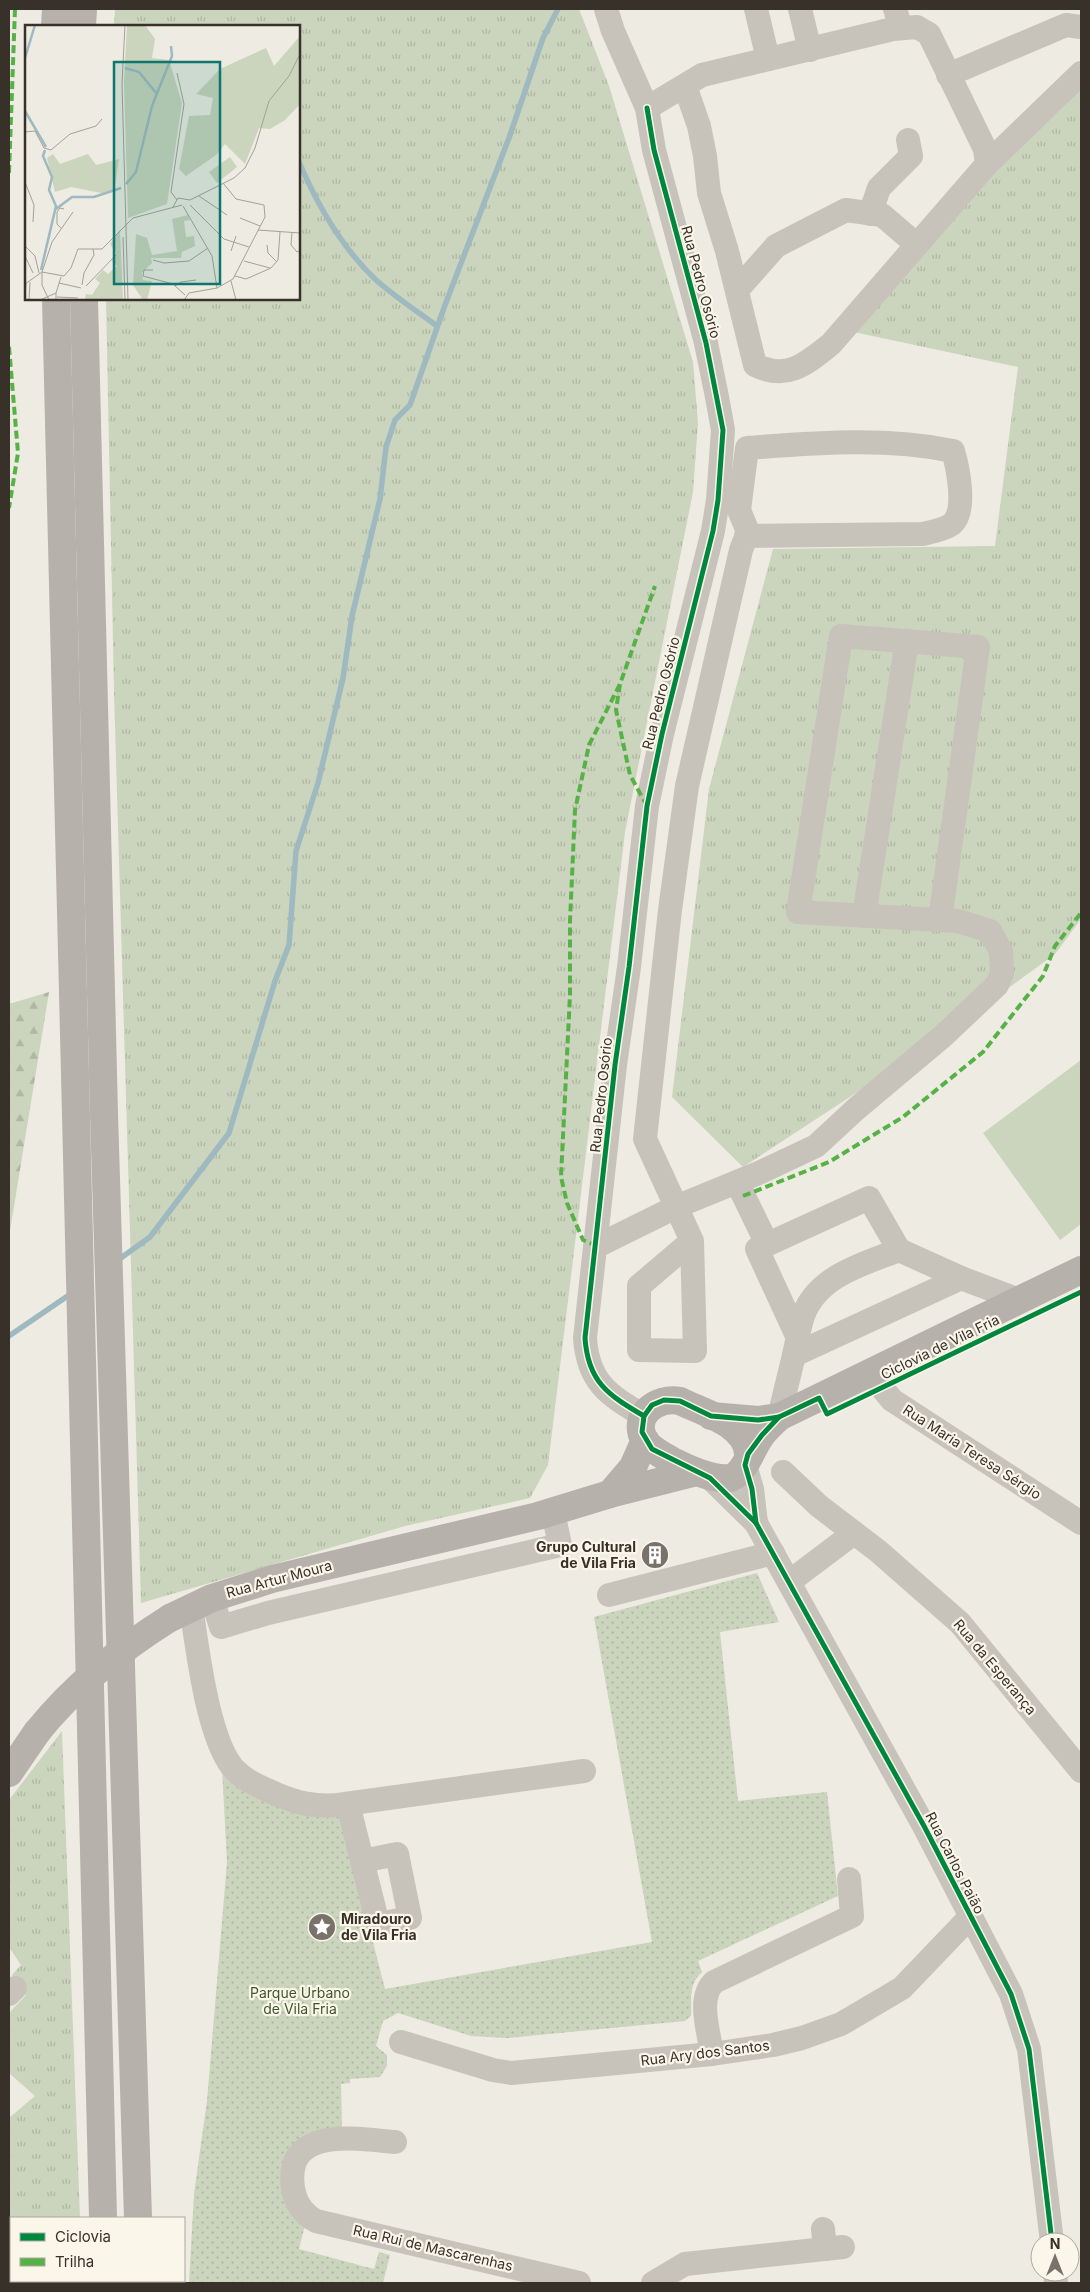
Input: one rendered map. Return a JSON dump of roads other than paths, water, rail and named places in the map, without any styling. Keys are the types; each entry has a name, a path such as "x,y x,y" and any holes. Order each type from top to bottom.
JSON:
{"main road":[{"path":"55,25 56,9"},
{"path":"82,25 83,9"},
{"path":"56,300 103,2217"},
{"path":"84,300 105,1134 138,2217"},
{"path":"711,1416 758,1420 779,1417 1081,1270"},
{"path":"610,1494 633,1467 652,1405 658,1402 672,1399 711,1416 742,1433 746,1440 747,1460"},
{"name":"Rua Artur Moura","path":"9,1773 56,1708 101,1666 121,1649 191,1608 272,1579 553,1512 610,1494 704,1474 724,1479 732,1477 747,1460 762,1435 779,1417"},
{"path":"644,1428 652,1449 704,1474"}],"street":[{"name":"Rua Pedro Osório","path":"606,9 613,31 648,108 654,150 706,343 723,430 718,500 713,531 662,734 647,806 629,967 615,1065 586,1338 588,1362 592,1374 604,1390 620,1402 644,1428"},
{"path":"756,9 768,59"},
{"path":"800,9 810,50"},
{"path":"648,108 702,76 810,50 898,19 929,34 985,149 987,164"},
{"path":"948,75 1066,25 1081,27"},
{"path":"685,86 699,126 706,156 709,193 737,290 755,365 769,372 784,372 807,363 831,344 987,164 1081,73"},
{"path":"870,214 879,188 911,156 908,140"},
{"path":"737,290 776,246 846,210 882,215 917,245"},
{"path":"692,1241 638,1286 638,1350 695,1351 692,1241 678,1206 645,1139 670,910 687,786 740,550 746,536 748,532 739,510 741,479 747,448 816,443 900,444 953,451 959,472 959,505 957,515 952,524 944,528 922,534 746,536"},
{"path":"597,1246 678,1206 737,1182 816,1146 856,1109 943,1036 997,985 1002,973 1001,951 990,931 958,921 864,916 798,912 841,636 978,647 940,920"},
{"path":"864,916 907,641"},
{"path":"737,1182 767,1244"},
{"path":"796,1346 757,1249 869,1198 899,1250 961,1278 1019,1300"},
{"path":"779,1417 803,1315 821,1287 854,1267 899,1250"},
{"path":"796,1346 961,1278"},
{"name":"Rua Maria Teresa Sérgio","path":"874,1371 882,1388 892,1400 1081,1523"},
{"name":"Rua Carlos Paião","path":"747,1460 756,1523"},
{"name":"Rua da Esperança","path":"783,1472 819,1506 854,1533 960,1623 1081,1771"},
{"name":"Rua Carlos Paião","path":"704,1474 756,1523 924,1826 1011,1994 1029,2049 1051,2232"},
{"path":"789,1582 854,1533"},
{"path":"609,1595 773,1553"},
{"path":"191,1608 205,1688 219,1744 227,1761 251,1783 292,1801 312,1806 348,1804 584,1771"},
{"path":"348,1804 362,1861"},
{"path":"712,2054 705,2000 709,1987 714,1982 852,1916 849,1879"},
{"name":"Rua Ary dos Santos","path":"401,2042 493,2070 511,2073 712,2054 773,2045 802,2038 841,2024 902,1988 970,1917"},
{"name":"Rua Rui de Mascarenhas","path":"395,2142 331,2139 314,2143 300,2154 294,2166 292,2179 294,2194 307,2216 316,2221 579,2283"},
{"path":"653,2283 685,2264 830,2242"}],"waterway":[{"path":"118,1260 150,1237 229,1133 275,981 289,945 296,851 318,783 343,678 352,616 380,499 386,447 395,420 410,405 445,305 509,138 543,38 558,9"},
{"path":"300,164 322,209 352,254 383,286 437,326"},
{"path":"9,1336 72,1293"}],"place":[{"name":"Grupo Cultural de Vila Fria","path":"655,1555"},
{"name":"Miradouro de Vila Fria","path":"322,1927"}],"park label":[{"name":"Parque Urbano de Vila Fria","path":"300,2002"}]}
